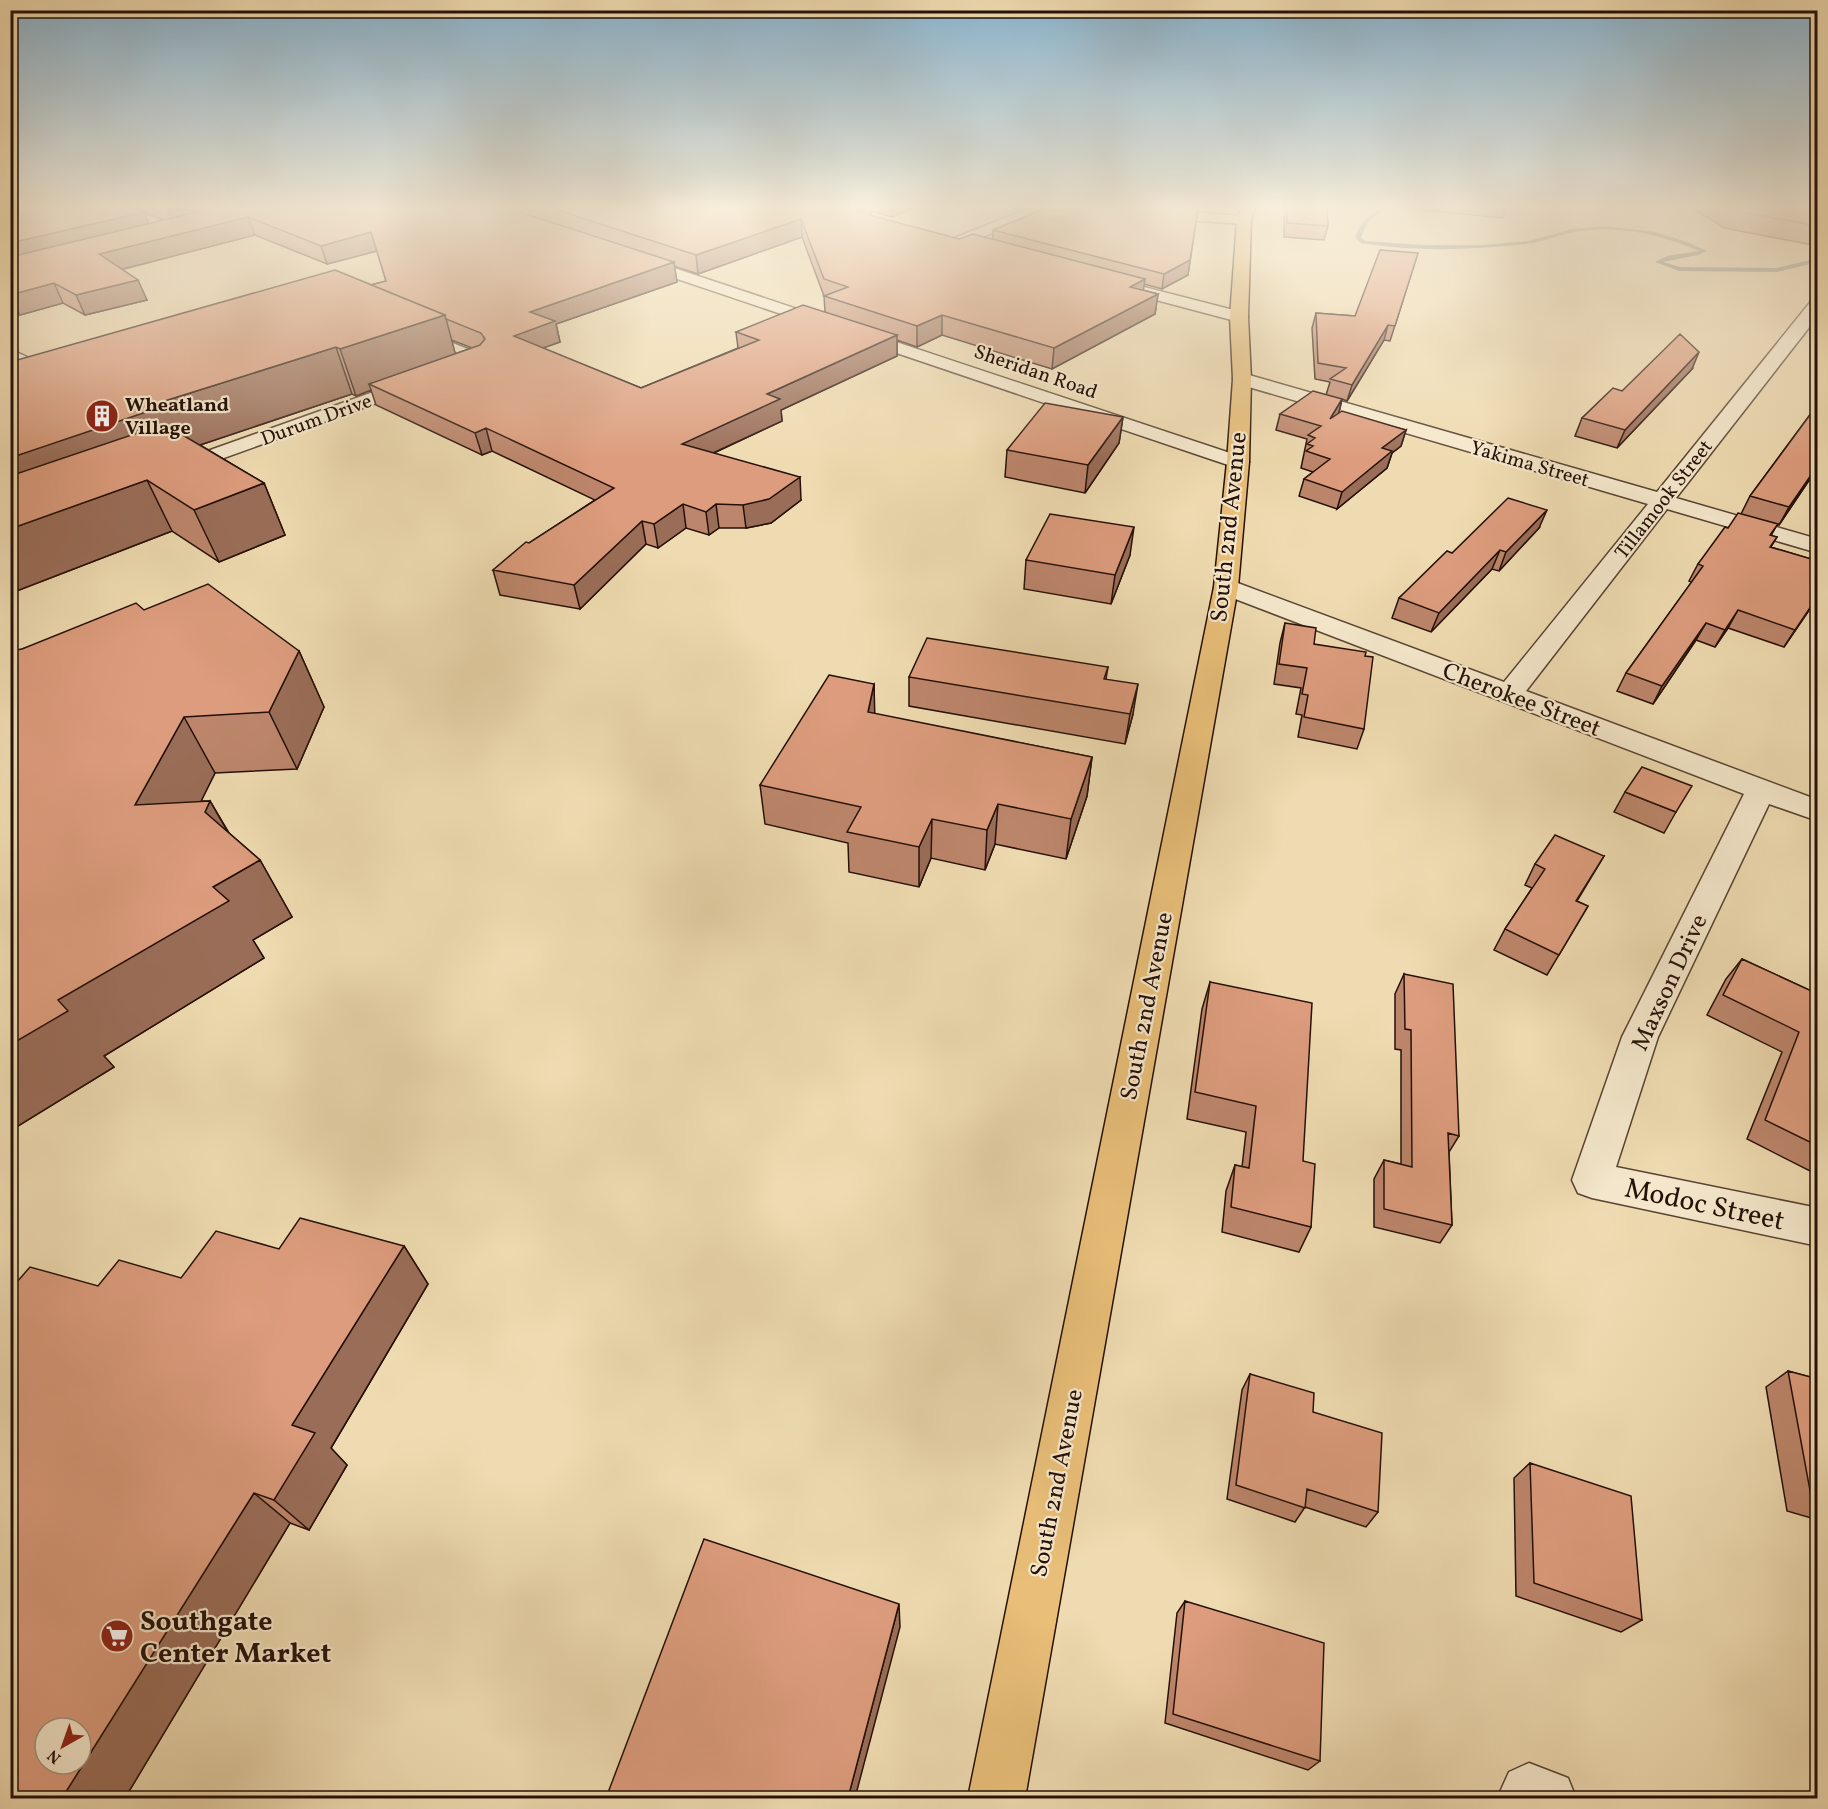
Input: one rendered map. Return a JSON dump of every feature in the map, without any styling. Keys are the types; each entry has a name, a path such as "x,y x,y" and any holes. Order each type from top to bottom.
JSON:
{"main road":[{"name":"South 2nd Avenue","path":"996,1798 1226,586 1238,462 1242,379 1239,318 1241,292"}],"street":[{"name":"Sheridan Road","path":"730,292 1238,462"},
{"path":"1145,292 1239,318"},
{"name":"Tillamook Street","path":"1509,694 1662,501 1802,336 1818,304"},
{"name":"Durum Drive","path":"161,474 479,360 394,324"},
{"path":"10,354 35,368"},
{"path":"10,376 55,363"},
{"name":"Yakima Street","path":"1242,379 1818,546"},
{"name":"Cherokee Street","path":"1226,586 1818,812"},
{"name":"Maxson Drive","path":"1592,1180 1640,1037 1761,790"},
{"name":"Modoc Street","path":"1592,1180 1818,1227"}],"building":[{"path":"256,292 390,292 445,315 152,405 158,408 10,458 10,362"},
{"path":"389,292 586,292 530,312 555,321 514,336 641,388 759,340 736,332 803,305 897,335 767,394 780,399 682,444 800,477 769,499 743,505 716,504 706,512 683,504 654,524 642,521 574,585 493,570 526,542 529,543 614,488 486,428 475,433 369,384 480,345 485,339 481,333 446,319 445,315"},
{"path":"834,292 1158,294 1054,348 942,315 917,326 824,296"},
{"path":"1364,292 1406,292 1395,326 1388,325 1352,385 1330,379 1346,368 1318,363 1316,313 1355,316"},
{"path":"1680,334 1699,352 1625,430 1582,418 1613,388 1622,391"},
{"path":"1313,391 1342,399 1330,419 1342,411 1406,430 1382,448 1392,451 1342,492 1304,479 1330,459 1306,451 1313,446 1307,444 1315,438 1308,435 1321,426 1280,414"},
{"path":"1045,403 1123,417 1088,465 1007,450"},
{"path":"1818,404 1818,465 1789,507 1750,496"},
{"path":"164,424 264,483 194,510 147,480 10,529 10,476"},
{"path":"1508,498 1547,510 1506,552 1500,550 1439,613 1399,598 1447,551 1452,553"},
{"path":"1738,513 1778,524 1770,535 1777,537 1770,547 1818,561 1818,596 1795,630 1738,610 1725,630 1706,623 1662,686 1626,673 1703,566 1698,564"},
{"path":"1050,514 1134,527 1115,575 1026,560"},
{"path":"208,584 299,651 269,712 184,717 135,805 210,801 205,812 260,860 213,887 229,901 58,1000 68,1011 10,1045 10,651 22,649 136,603 144,610"},
{"path":"1285,623 1316,628 1314,644 1366,652 1365,656 1373,657 1364,729 1304,717 1308,695 1302,694 1307,668 1279,664"},
{"path":"927,638 1108,667 1104,679 1138,684 1130,714 909,677"},
{"path":"829,675 874,684 868,712 1092,757 1071,819 998,804 987,830 932,819 919,847 847,832 861,807 760,785"},
{"path":"1642,767 1692,786 1676,812 1625,792"},
{"path":"1555,835 1604,856 1576,901 1588,906 1559,955 1505,929 1545,869 1535,864"},
{"path":"1742,959 1818,994 1818,1146 1765,1120 1799,1032 1723,995"},
{"path":"1404,974 1453,984 1459,1136 1448,1133 1452,1225 1384,1209 1384,1160 1412,1167 1411,1030 1405,1029"},
{"path":"1210,982 1312,1003 1303,1161 1315,1164 1311,1227 1231,1207 1235,1165 1249,1168 1256,1106 1195,1092"},
{"path":"300,1218 404,1246 292,1425 315,1433 274,1500 254,1493 93,1749 93,1716 33,1716 33,1776 76,1776 62,1798 10,1798 10,1290 30,1267 98,1286 119,1260 181,1278 216,1231 279,1249"},
{"path":"1788,1371 1818,1379 1818,1498 1811,1496"},
{"path":"1250,1374 1314,1393 1313,1412 1382,1433 1378,1512 1307,1489 1305,1508 1236,1485"},
{"path":"1530,1463 1631,1496 1642,1620 1534,1583"},
{"path":"704,1539 899,1604 848,1798 606,1798"},
{"path":"1185,1601 1324,1643 1320,1761 1173,1714"}],"place":[{"name":"Wheatland Village","path":"102,416"},
{"name":"Southgate Center Market","path":"117,1636"}]}
